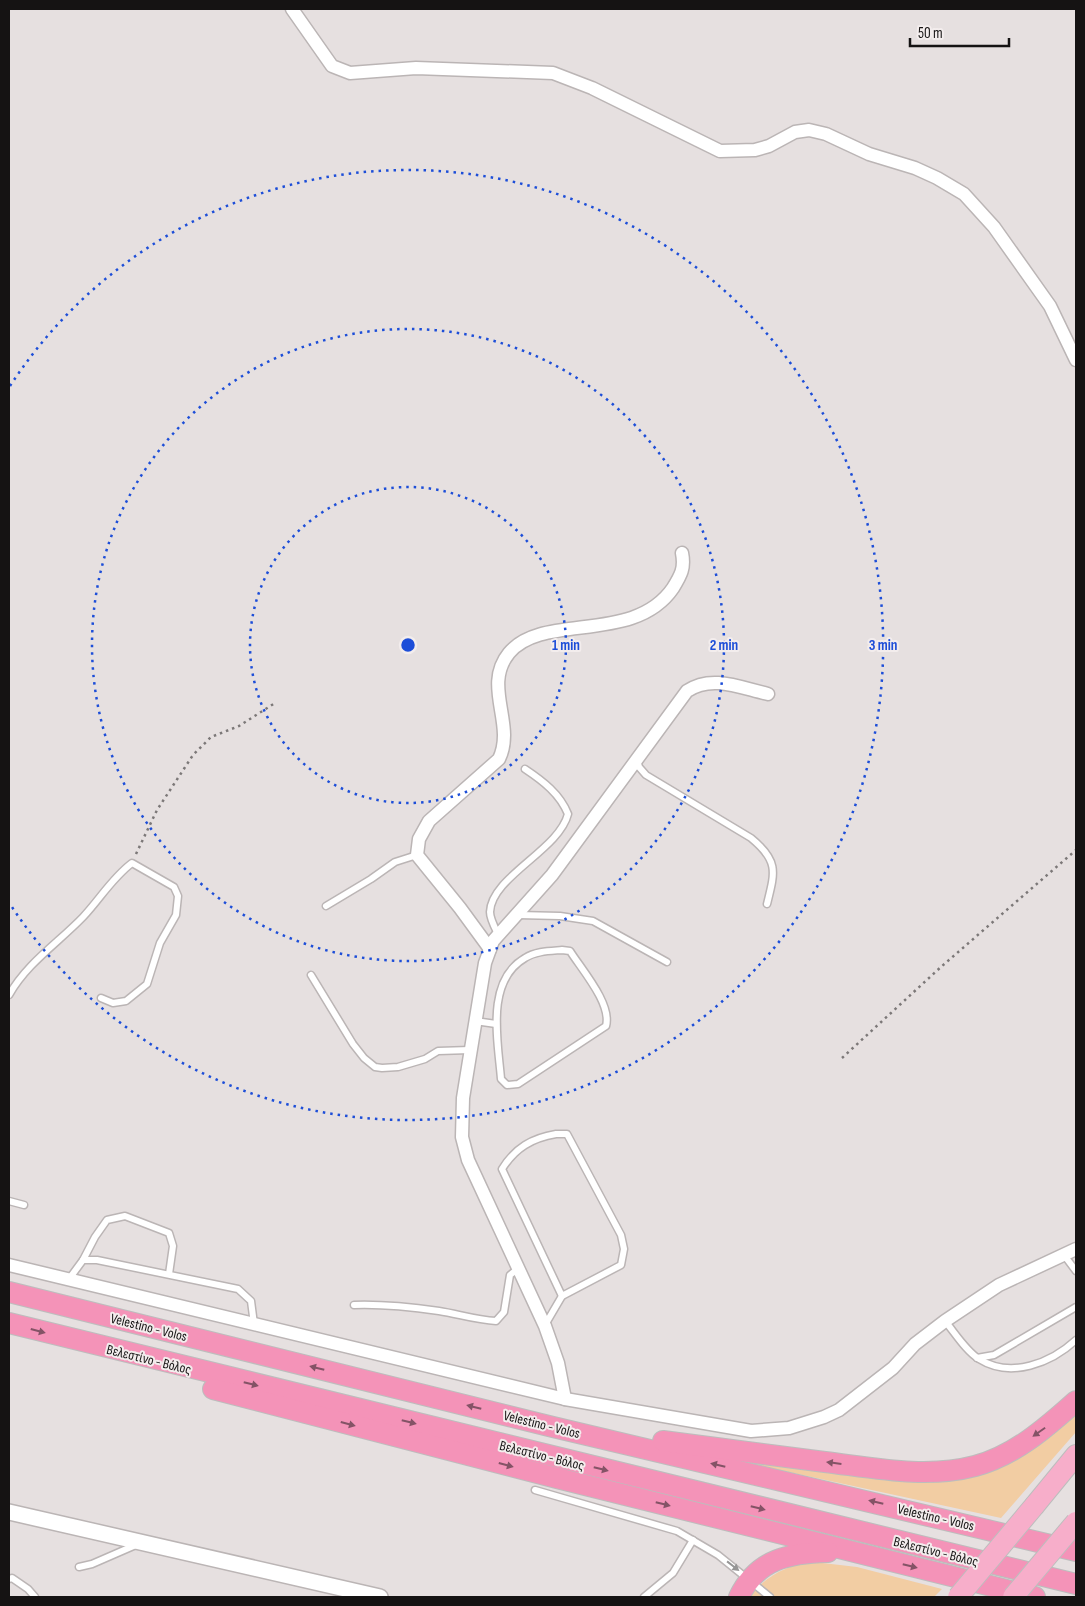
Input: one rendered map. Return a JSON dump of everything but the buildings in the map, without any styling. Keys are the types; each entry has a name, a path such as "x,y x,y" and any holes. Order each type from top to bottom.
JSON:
{"highway":[{"name":"Velestino - Volos","path":"9,1292 553,1427 1076,1550"},
{"name":"Βελεστίνο - Βόλος","path":"9,1323 68,1339 1076,1584"},
{"path":"68,1339 106,1355 198,1384 557,1478 1035,1597"},
{"path":"553,1427 868,1467 933,1472 976,1466 1013,1450 1056,1420 1076,1401"},
{"path":"746,1585 767,1564 791,1555 828,1552 863,1554"}],"main road":[{"path":"958,1597 1076,1455"},
{"path":"1013,1597 1076,1522"}],"street":[{"path":"292,9 332,66 350,73 424,68 553,73 566,76 592,88 720,151 755,150 769,146 796,132 809,130 826,134 869,154 915,168 938,178 964,194 994,227 1046,300 1076,360"},
{"path":"490,949 417,855 419,839 429,821 499,758 504,748 506,736 497,680 499,668 509,653 522,641 541,635 619,621 650,611 660,605 683,572 682,553"},
{"path":"565,1399 558,1362 545,1326 468,1160 462,1137 462,1098 490,949 498,934 552,875 681,697 693,687 707,682 719,682 768,694"},
{"path":"9,1265 565,1399 751,1432 789,1428 824,1417 855,1399 893,1368 915,1344 945,1321 1000,1285 1076,1248"},
{"path":"9,1512 380,1597"}],"lane":[{"path":"637,760 639,767 646,775 751,838 766,851 774,867 767,904"},
{"path":"498,934 490,914 492,902 504,885 552,839 564,825 568,814 560,799 541,780 525,770"},
{"path":"326,906 371,880 395,862 417,855"},
{"path":"9,995 18,979 83,916 116,875 132,863 174,887 178,896 176,916 160,943 147,984 126,1001 113,1003 101,998"},
{"path":"516,916 560,916 592,921 667,962"},
{"path":"562,950 570,951 604,1004 607,1016 606,1026 518,1084 511,1086 501,1079 496,1024 501,987 512,969 525,958 542,952 562,950"},
{"path":"311,976 353,1044 364,1058 375,1067 398,1067 424,1059 438,1051 470,1050"},
{"path":"475,1021 496,1024"},
{"path":"545,1326 562,1296 621,1265 624,1249 621,1235 567,1134 556,1134 525,1144 512,1155 502,1169 562,1296"},
{"path":"9,1201 24,1205"},
{"path":"69,1279 107,1220 119,1216 126,1216 169,1233 173,1246 169,1274"},
{"path":"1064,1255 1076,1271"},
{"path":"83,1260 119,1263 238,1289 251,1301 254,1324"},
{"path":"354,1305 375,1304 420,1309 496,1321 504,1312 510,1275 519,1268"},
{"path":"977,1358 994,1355 1076,1307"},
{"path":"945,1321 977,1358 988,1364 1023,1368 1064,1351 1076,1340"},
{"path":"535,1490 658,1524 693,1540 746,1585 770,1597"},
{"path":"644,1597 673,1573 693,1540"},
{"path":"79,1567 92,1564 141,1543"},
{"path":"9,1579 12,1578 20,1583 35,1597"}],"path":[{"path":"132,863 157,810 193,755 211,737 239,726 275,703"},
{"path":"842,1058 942,966 1076,850"}],"shaded area":[{"path":"1076,1410 1076,1432 1001,1518 724,1458 941,1478"},
{"path":"814,1562 857,1567 942,1589 934,1597 748,1597 762,1583 777,1573 794,1566"}]}
